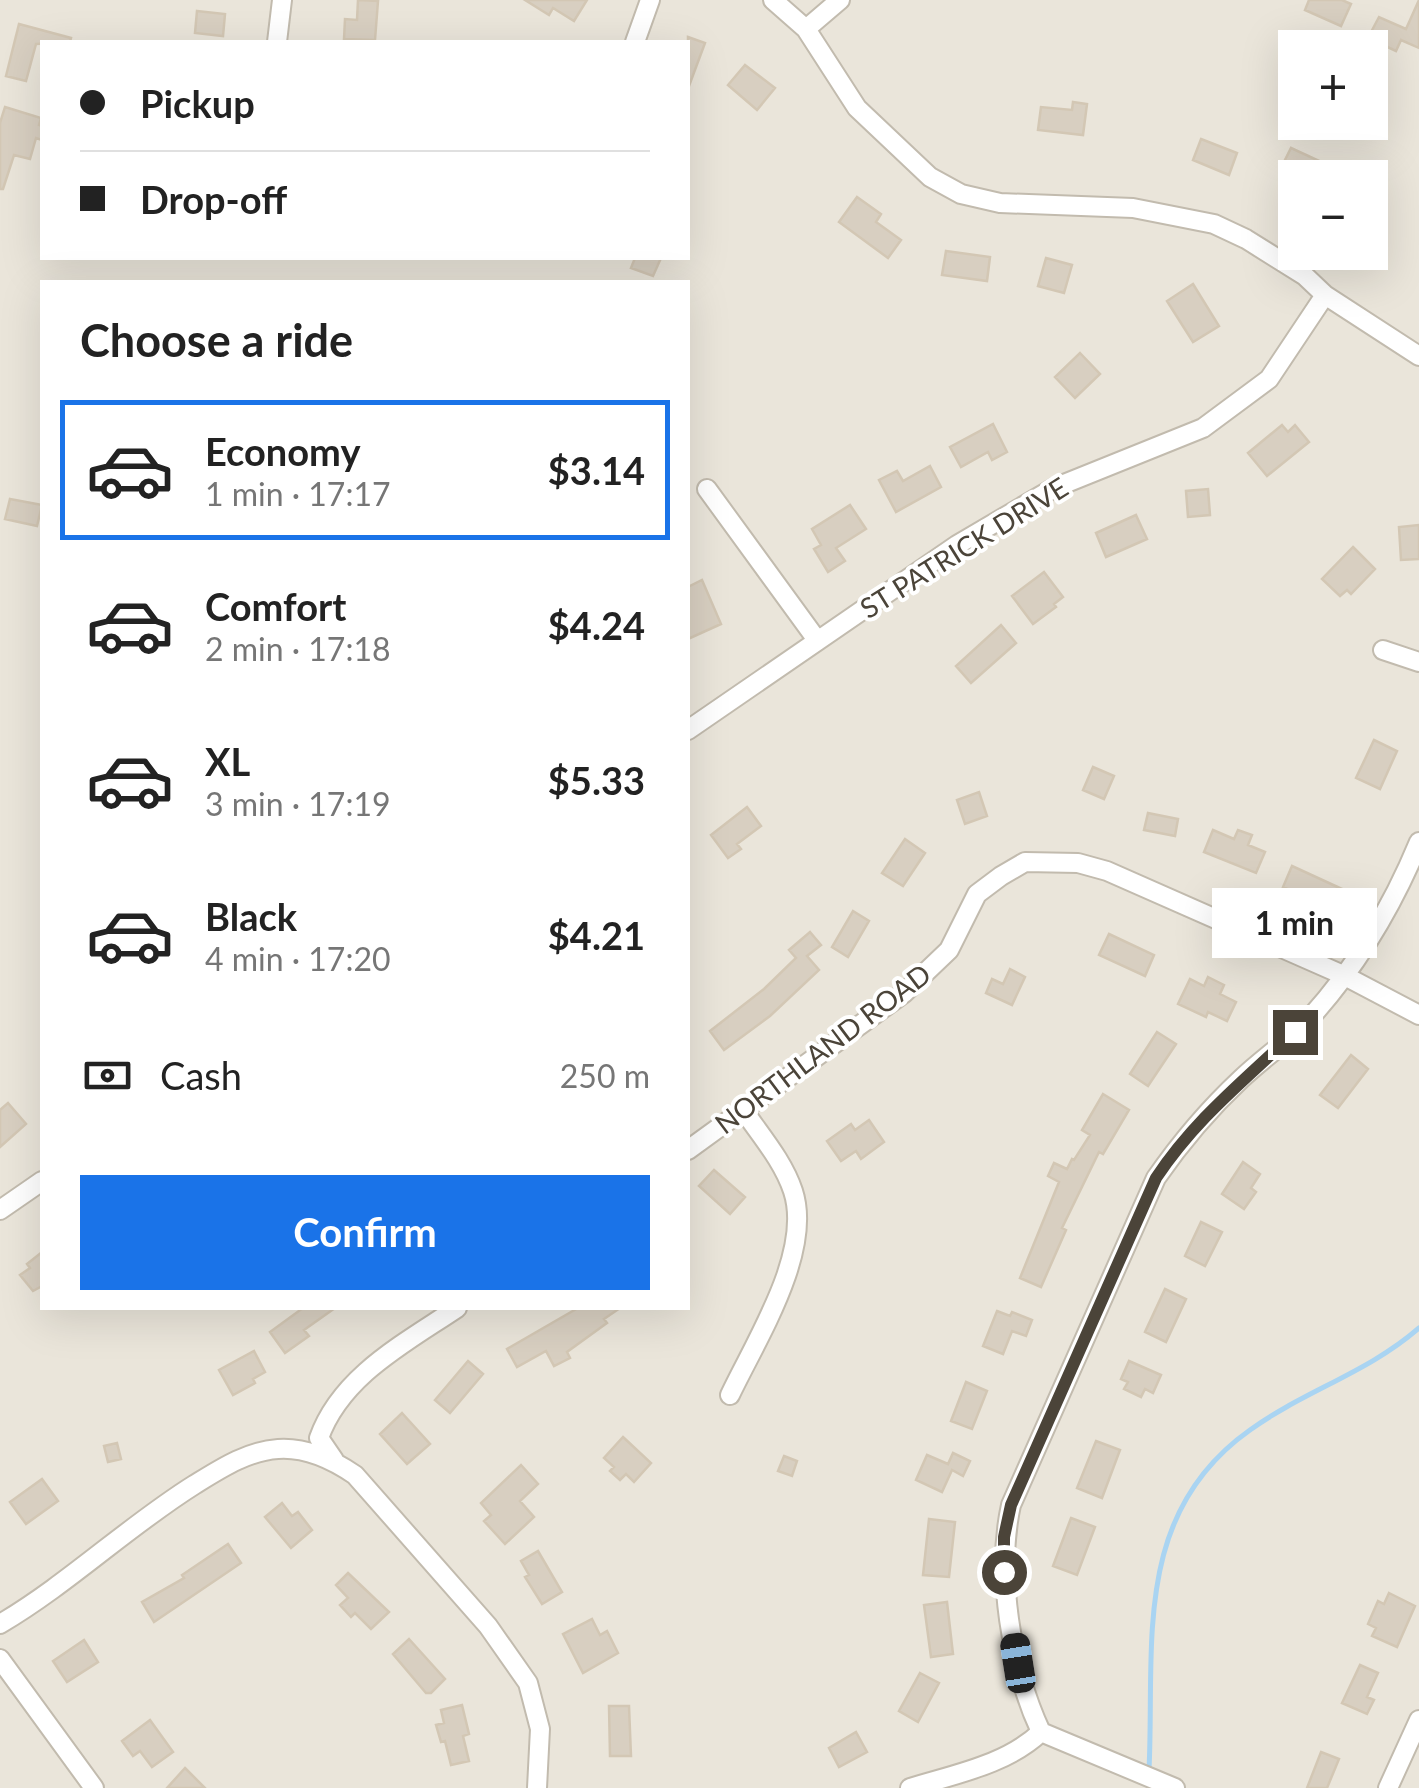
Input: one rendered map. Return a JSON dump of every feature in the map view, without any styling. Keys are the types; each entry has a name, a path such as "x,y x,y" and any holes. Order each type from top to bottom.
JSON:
{"street":[{"path":"277,40 282,0"},
{"path":"636,40 650,0"},
{"path":"773,0 806,29 857,108 930,177 961,194 1000,204 1132,208 1214,224 1246,238 1306,276 1325,295 1419,356"},
{"path":"806,29 840,0"},
{"name":"ST PATRICK DRIVE","path":"690,729 957,545 1054,488 1203,428 1269,379 1325,295"},
{"path":"707,489 817,640"},
{"path":"1383,650 1419,662"},
{"path":"1175,1788 1041,1732 1018,1663 1004,1572 1004,1537 1011,1505 1156,1178 1180,1143 1243,1077 1311,1017 1377,927 1419,842"},
{"name":"NORTHLAND ROAD","path":"690,1149 904,993 949,950 977,894 1025,862 1078,863 1107,871 1343,975 1419,1015"},
{"path":"730,1395 781,1286 794,1253 798,1227 794,1192 778,1160 744,1111"},
{"path":"0,1210 40,1182"},
{"path":"454,1310 350,1386 328,1412 318,1438 488,1626 528,1683 540,1729 537,1788"},
{"path":"0,1624 160,1506 224,1466 256,1453 280,1449 334,1460"},
{"path":"0,1658 94,1788"},
{"path":"1388,1788 1419,1720"},
{"path":"910,1788 1023,1749 1041,1732"}],"shaded area":[{"path":"0,0 1419,0 1419,1788 0,1788"}],"building":[{"path":"358,0 378,1 375,40 344,39 345,19 357,20"},
{"path":"525,0 587,0 574,21 553,8 549,15"},
{"path":"1309,0 1342,0 1351,4 1341,26 1305,10"},
{"path":"1419,0 1419,48 1401,40 1396,51 1388,47 1388,30 1372,30 1379,17 1406,29"},
{"path":"197,11 225,14 223,36 195,33"},
{"path":"19,24 71,38 40,40 26,81 6,76"},
{"path":"688,37 705,43 690,83 690,40"},
{"path":"745,65 775,88 757,110 728,85"},
{"path":"1073,102 1087,104 1083,135 1038,130 1041,107 1072,110"},
{"path":"5,107 40,118 40,139 36,138 30,159 14,155 3,189 0,189 0,123"},
{"path":"1201,139 1237,153 1229,175 1193,160"},
{"path":"1291,148 1317,160 1285,160"},
{"path":"857,197 881,214 876,222 901,240 888,258 839,222"},
{"path":"946,251 990,257 987,281 942,275"},
{"path":"1046,258 1072,265 1064,293 1038,286"},
{"path":"634,260 660,260 653,276 631,268"},
{"path":"1193,284 1219,326 1193,342 1167,301"},
{"path":"1080,353 1100,374 1075,398 1055,377"},
{"path":"993,424 1007,452 992,460 988,452 961,467 950,447"},
{"path":"1282,425 1288,432 1295,425 1309,442 1267,476 1248,453"},
{"path":"930,466 941,487 896,512 879,480 897,471 903,481"},
{"path":"1208,489 1210,515 1188,517 1186,491"},
{"path":"10,499 40,505 37,526 5,519"},
{"path":"850,505 866,529 836,548 845,561 828,572 814,549 821,545 812,529"},
{"path":"1136,515 1147,539 1106,557 1096,533"},
{"path":"1419,525 1419,559 1401,560 1399,527"},
{"path":"1353,547 1375,569 1351,594 1347,590 1340,596 1322,579"},
{"path":"1044,572 1063,597 1033,624 1012,596"},
{"path":"702,580 721,624 690,638 690,586"},
{"path":"1001,625 1016,643 971,683 956,666"},
{"path":"1374,740 1397,751 1380,789 1356,778"},
{"path":"1093,767 1114,776 1104,799 1083,790"},
{"path":"979,792 987,816 965,824 957,800"},
{"path":"747,807 761,826 737,844 741,849 728,858 711,835"},
{"path":"1148,813 1178,819 1175,836 1144,830"},
{"path":"1213,830 1234,839 1238,830 1252,835 1248,845 1265,852 1256,873 1204,852"},
{"path":"905,839 925,853 903,886 882,873"},
{"path":"1292,866 1342,889 1333,910 1283,887"},
{"path":"853,911 869,921 848,957 832,947"},
{"path":"810,932 821,945 807,956 819,970 770,1016 724,1050 710,1031 796,958 789,950"},
{"path":"1109,934 1154,955 1145,976 1099,955"},
{"path":"1010,969 1025,977 1012,1005 986,993 992,979 1003,984"},
{"path":"1208,977 1224,985 1220,994 1236,1002 1227,1021 1208,1012 1206,1017 1178,1004 1190,979 1204,986"},
{"path":"1157,1032 1176,1044 1148,1086 1130,1074"},
{"path":"1351,1055 1368,1069 1338,1108 1320,1095"},
{"path":"1103,1094 1129,1110 1103,1154 1099,1152 1062,1228 1066,1230 1041,1287 1020,1278 1059,1182 1048,1176 1054,1163 1067,1169 1074,1160 1090,1135 1082,1130"},
{"path":"8,1103 26,1124 0,1147 0,1110"},
{"path":"869,1120 884,1142 861,1159 856,1151 841,1161 827,1141 851,1124 855,1130"},
{"path":"1243,1162 1260,1174 1251,1188 1256,1192 1244,1209 1222,1194"},
{"path":"714,1170 745,1197 730,1214 699,1186"},
{"path":"1201,1222 1222,1232 1205,1266 1185,1256"},
{"path":"40,1254 40,1287 33,1291 20,1275 30,1268 27,1264"},
{"path":"1165,1289 1186,1299 1166,1342 1145,1332"},
{"path":"300,1310 332,1310 304,1330 309,1336 285,1353 270,1332"},
{"path":"575,1310 617,1310 604,1319 607,1323 567,1352 570,1358 554,1366 546,1351 517,1367 507,1349"},
{"path":"997,1311 1032,1320 1026,1336 1012,1331 1003,1354 983,1346"},
{"path":"254,1351 265,1372 253,1379 255,1383 233,1395 219,1370"},
{"path":"468,1361 483,1374 450,1413 435,1400"},
{"path":"1129,1361 1161,1375 1153,1393 1145,1389 1141,1397 1124,1389 1128,1382 1121,1379"},
{"path":"966,1382 987,1391 972,1429 951,1421"},
{"path":"402,1413 430,1444 407,1464 380,1434"},
{"path":"623,1437 651,1463 634,1482 626,1474 620,1480 604,1458"},
{"path":"1096,1441 1120,1450 1102,1498 1077,1488"},
{"path":"117,1443 121,1459 108,1462 104,1446"},
{"path":"953,1453 970,1461 963,1476 952,1470 942,1492 916,1480 927,1455 948,1464"},
{"path":"784,1456 797,1461 792,1476 778,1471"},
{"path":"521,1465 538,1484 520,1501 534,1517 505,1544 484,1521 491,1515 481,1503"},
{"path":"42,1479 58,1501 26,1524 10,1502"},
{"path":"282,1503 292,1516 298,1512 312,1530 291,1548 265,1517"},
{"path":"1071,1518 1095,1527 1077,1575 1053,1566"},
{"path":"929,1519 955,1522 949,1577 923,1575"},
{"path":"228,1544 241,1563 154,1622 142,1602 184,1578 182,1575"},
{"path":"538,1551 562,1592 542,1604 525,1577 529,1575 521,1561"},
{"path":"348,1573 389,1612 371,1629 340,1605 348,1598 336,1585"},
{"path":"1389,1593 1415,1606 1397,1647 1372,1636 1376,1628 1368,1624 1378,1601 1384,1604"},
{"path":"947,1602 953,1654 931,1657 924,1605"},
{"path":"592,1619 600,1635 607,1631 618,1653 583,1673 563,1634"},
{"path":"409,1639 445,1679 431,1693 426,1693 393,1654"},
{"path":"84,1640 98,1662 67,1682 53,1661"},
{"path":"1360,1665 1378,1673 1367,1697 1374,1700 1367,1714 1342,1703"},
{"path":"920,1673 939,1683 918,1722 899,1711"},
{"path":"462,1705 469,1734 463,1736 469,1761 451,1765 436,1725 444,1723 441,1710"},
{"path":"609,1706 629,1706 631,1756 610,1756"},
{"path":"150,1720 173,1752 152,1767 140,1751 133,1756 122,1741"},
{"path":"856,1732 867,1752 839,1767 829,1748"},
{"path":"1321,1752 1339,1759 1327,1788 1307,1788"},
{"path":"185,1768 205,1788 167,1788"}],"waterway":[{"path":"1149,1770 1152,1630 1157,1585 1167,1542 1185,1501 1212,1464 1250,1430 1379,1357 1419,1328"}],"route":[{"path":"1004,1572 1004,1537 1011,1505 1156,1178 1180,1143 1243,1077 1295,1032"}]}
